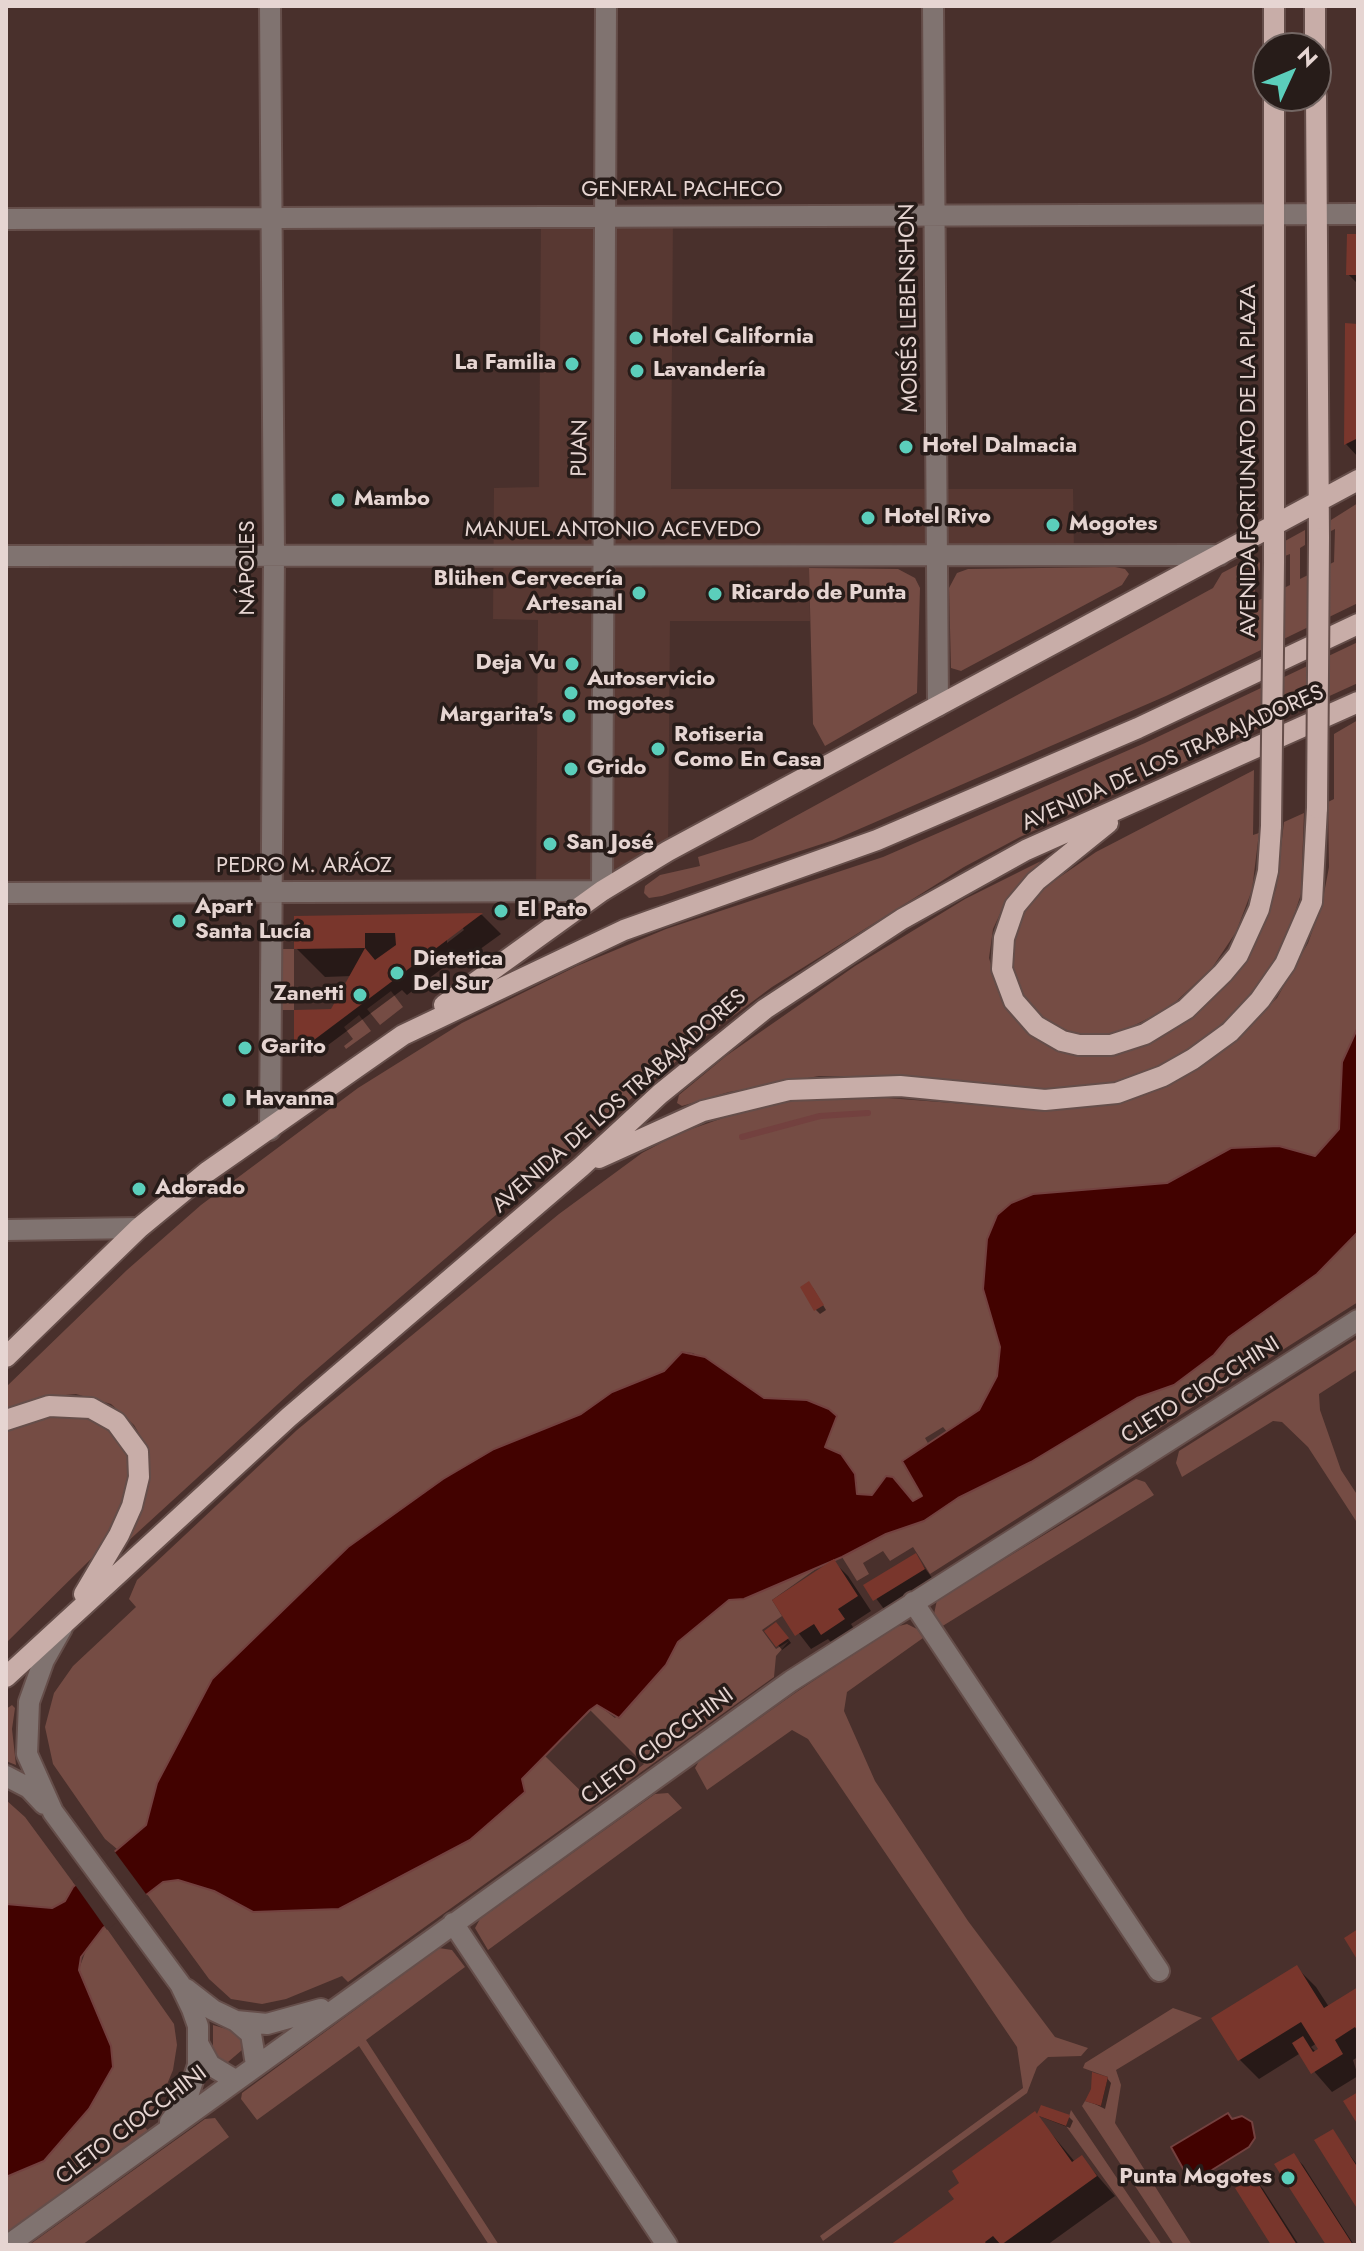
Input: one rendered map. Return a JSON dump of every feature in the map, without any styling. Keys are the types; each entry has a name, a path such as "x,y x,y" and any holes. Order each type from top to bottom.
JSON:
{"main road":[{"path":"1274,6 1274,32"},
{"path":"1315,6 1315,32"},
{"name":"AVENIDA FORTUNATO DE LA PLAZA","path":"1127,808 1036,881 1015,906 1004,938 1002,969 1014,1001 1036,1026 1062,1041 1079,1045 1111,1045 1145,1034 1186,1009 1238,955 1259,909 1268,871 1274,563 1274,112"},
{"path":"581,1167 703,1111 789,1090 900,1086 1045,1100 1117,1093 1163,1076 1193,1059 1230,1032 1260,1000 1285,964 1312,902 1317,808 1319,538 1316,112"},
{"name":"AVENIDA DE LOS TRABAJADORES","path":"6,1357 139,1228 207,1172 602,891 668,851 1358,480"},
{"name":"AVENIDA DE LOS TRABAJADORES","path":"403,1035 624,930 904,829 1138,728 1358,624"},
{"name":"AVENIDA DE LOS TRABAJADORES","path":"6,1677 289,1417 581,1167 713,1049 826,966 960,885 1026,850 1127,808 1358,702"},
{"path":"6,1420 49,1406 91,1408 116,1422 138,1452 139,1477 132,1506 100,1570 66,1621"}],"street":[{"name":"NÁPOLES","path":"270,6 274,555 270,1130"},
{"name":"PUAN","path":"602,891 608,216 606,6"},
{"name":"MOISÉS LEBENSHON","path":"933,6 938,706"},
{"name":"GENERAL PACHECO","path":"6,219 1358,214"},
{"name":"MANUEL ANTONIO ACEVEDO","path":"6,556 1220,555"},
{"name":"PEDRO M. ARÁOZ","path":"6,893 602,891"},
{"path":"6,1230 139,1228"},
{"name":"CLETO CIOCCHINI","path":"8,2245 791,1681 1358,1320"},
{"path":"913,1602 1159,1971"},
{"path":"53,1812 27,1754 27,1719 36,1682 66,1621"},
{"path":"6,1776 29,1788 53,1812 180,1984 198,2026 194,2083 177,2115 148,2145"},
{"path":"453,1923 667,2245"},
{"path":"180,1984 251,2034 256,2065"},
{"path":"236,2021 278,2022 344,2001"},
{"path":"199,2045 210,2065 235,2080"}],"shaded area":[{"path":"673,215 671,489 1073,489 1074,555 809,555 810,621 670,621 668,851 602,891 536,891 538,620 493,619 494,488 539,487 541,216"},
{"path":"1358,503 1358,603 1166,696 834,840 662,896 649,898 644,893 645,886 660,875 700,866 698,857 752,840 1213,588 1222,573 1249,559 1255,558 1260,563 1260,570 1255,574 1255,602 1290,585 1290,554 1285,556 1285,541 1305,530 1305,545 1300,548 1300,579 1334,562 1335,529 1329,532 1331,520"},
{"path":"809,568 898,569 915,578 920,588 917,693 825,746 813,724"},
{"path":"968,569 1125,569 1129,574 1122,585 961,671 951,668 949,588 957,573"},
{"path":"1358,642 1358,683 1020,837 964,867 772,987 705,1037 642,1090 631,1078 623,1086 633,1097 302,1382 125,1544 148,1464 145,1444 134,1425 111,1404 76,1394 44,1397 6,1410 6,1387 127,1270 201,1205 358,1088 462,1023 577,966 666,929 883,857 1145,743"},
{"path":"1358,720 1358,1027 1342,1062 1339,1130 1315,1156 1279,1146 1198,1168 1167,1183 1033,1194 997,1332 1000,1347 997,1376 979,1409 948,1433 943,1427 925,1438 929,1445 903,1461 923,1496 913,1502 893,1477 886,1476 872,1495 856,1494 857,1483 825,1448 835,1422 807,1400 764,1398 693,1353 682,1352 664,1371 612,1392 581,1414 494,1449 443,1479 348,1547 157,1783 146,1825 117,1849 105,1839 53,1764 45,1727 54,1693 73,1666 136,1607 129,1599 137,1580 297,1430 559,1214 642,1153 680,1133 740,1112 802,1099 861,1096 1032,1109 1090,1106 1167,1085 1219,1054 1277,998 1308,943 1322,904 1329,867 1328,802 1334,799 1334,734"},
{"path":"1254,770 1253,835 1259,833 1252,890 1236,932 1212,968 1169,1008 1121,1032 1080,1036 1044,1020 1018,990 1010,963 1011,948 1025,908 1038,892 1096,852"},
{"path":"1304,813 1301,894 1289,930 1270,968 1244,1003 1211,1035 1152,1070 1107,1085 1049,1091 900,1076 819,1076 729,1092 682,1106 677,1103 679,1095 726,1056 855,966 965,899 1041,861 1006,901 993,929 989,958 1002,1002 1034,1038 1074,1055 1106,1057 1153,1042 1202,1008 1232,979 1252,951 1276,889 1284,822"},
{"path":"282,949 294,949 294,1010 281,1010"},
{"path":"391,991 403,1007 380,1025 367,1009"},
{"path":"359,1015 371,1031 346,1049 344,1046 353,1039 344,1027"},
{"path":"1358,1027 1358,1232 1317,1274 1229,1337 1214,1355 1174,1385 1137,1398 1031,1462 958,1498 924,1521 886,1534 842,1557 744,1599 729,1600 678,1642 666,1665 619,1718 597,1705 590,1710 522,1779 525,1792 470,1840 339,1909 253,1912 214,1891 178,1880 163,1882 103,1928 81,1957 79,1970 111,2046 113,2067 89,2109 44,2161 6,2177 6,1904 52,1908 65,1901 73,1887 146,1825 157,1783 212,1679 348,1547 443,1479 494,1449 581,1414 612,1392 664,1371 682,1352 705,1357 764,1398 807,1400 829,1409 837,1416 825,1447 841,1454 855,1474 857,1494 872,1495 886,1476 893,1477 913,1501 922,1496 902,1461 979,1410 997,1376 1000,1347 983,1289 987,1239 997,1215 1011,1203 1033,1194 1167,1183 1231,1148 1279,1146 1315,1156 1339,1129 1342,1062"},
{"path":"1358,1232 1358,1302 930,1574 913,1547 890,1561 883,1551 863,1563 869,1574 857,1581 842,1557 886,1534 924,1521 958,1498 1031,1462 1137,1398 1174,1385 1214,1355 1229,1337 1317,1274"},
{"path":"1358,1338 1358,1369 1319,1394 1320,1410 1341,1470 1358,1496 1358,1524 1308,1447 1282,1422 1273,1421 1182,1477 1176,1463 1179,1451"},
{"path":"78,1412 103,1422 129,1450 132,1481 113,1527 94,1556 6,1643 6,1426 31,1417"},
{"path":"1136,1479 1145,1482 1154,1495 941,1627 934,1614 937,1600"},
{"path":"823,1564 772,1600 782,1616 762,1630 776,1649 789,1641 776,1656 774,1677 348,1982 342,1976 286,1999 262,2004 231,1999 209,1979 147,1894 163,1882 178,1880 214,1891 253,1912 339,1909 522,1779 545,1756 594,1804 644,1764 590,1710 597,1704 615,1718 666,1665 678,1642 729,1600 744,1599"},
{"path":"907,1624 917,1629 923,1638 847,1692 844,1711 875,1781 968,1921 1055,2037 1088,2048 1081,2056 1048,2057 1037,2067 1027,2093 823,2241 820,2236 1023,2088 1017,2047 808,1739 792,1730 707,1790 695,1768 699,1761 798,1691 895,1627"},
{"path":"12,1705 15,1708 12,1729 16,1765 6,1761 6,1709"},
{"path":"668,1793 682,1808 488,1950 475,1928 480,1919 655,1794"},
{"path":"6,1800 25,1817 75,1885 66,1900 52,1908 6,1904"},
{"path":"105,1926 174,2024 177,2045 173,2070 160,2101 141,2122 148,2131 6,2234 6,2177 44,2161 89,2109 111,2046 79,1969 89,1942"},
{"path":"439,1948 452,1950 465,1967 366,2040 499,2245 489,2245 359,2046 257,2120 241,2099 242,2093"},
{"path":"1173,2008 1202,2018 1116,2070 1121,2085 1115,2123 1192,2245 1174,2245 1082,2106 1085,2101 1101,2106 1108,2077 1083,2068 1085,2063"},
{"path":"213,2025 240,2033 242,2050 228,2062 221,2063 213,2057"},
{"path":"1071,2110 1162,2245 1152,2245 1066,2126"},
{"path":"1228,2113 1232,2119 1242,2116 1252,2122 1255,2138 1249,2147 1191,2183 1171,2147"},
{"path":"215,2118 229,2137 82,2245 29,2245 205,2119"}],"pier":[{"path":"112,1848 149,1898 107,1930 73,1882"}],"building":[{"path":"1347,234 1358,234 1358,275 1346,275"},
{"path":"1345,323 1358,324 1358,438 1344,445"},
{"path":"483,913 302,1049 294,1045 294,1010 331,1009 365,948 294,949 294,916","holes":["365,933 395,933 396,945 375,960 365,948"]},
{"path":"809,1281 824,1305 814,1311 800,1287"},
{"path":"916,1553 925,1569 873,1601 863,1585"},
{"path":"834,1559 858,1596 838,1609 845,1619 821,1635 814,1624 795,1636 772,1600"},
{"path":"776,1622 789,1638 776,1647 764,1631"},
{"path":"1358,1929 1358,1961 1344,1938"},
{"path":"1297,1965 1324,2008 1358,1987 1358,2032 1355,2027 1335,2040 1343,2054 1311,2074 1292,2043 1303,2036 1313,2052 1318,2049 1301,2022 1238,2061 1211,2018"},
{"path":"1092,2072 1108,2077 1101,2106 1085,2101 1091,2089"},
{"path":"1358,2092 1358,2125 1343,2101"},
{"path":"1041,2105 1070,2115 1066,2126 1039,2116 1072,2162 1082,2155 1097,2176 1001,2245 993,2236 985,2242 987,2245 890,2245 954,2199 948,2191 959,2183 952,2171 1035,2111 1037,2114"},
{"path":"1333,2129 1358,2168 1358,2210 1314,2140"},
{"path":"1294,2153 1353,2245 1326,2245 1274,2164"},
{"path":"1254,2177 1297,2245 1271,2245 1235,2188"}],"waterway":[{"path":"742,1137 820,1116 868,1113"}],"place":[{"name":"Hotel California","path":"636,338"},
{"name":"La Familia","path":"572,364"},
{"name":"Lavandería","path":"637,371"},
{"name":"Hotel Dalmacia","path":"906,447"},
{"name":"Mambo","path":"338,500"},
{"name":"Hotel Rivo","path":"868,518"},
{"name":"Mogotes","path":"1053,525"},
{"name":"Blühen Cervecería Artesanal","path":"639,593"},
{"name":"Ricardo de Punta","path":"715,594"},
{"name":"Deja Vu","path":"572,664"},
{"name":"Autoservicio mogotes","path":"571,693"},
{"name":"Margarita's","path":"569,716"},
{"name":"Rotiseria Como En Casa","path":"658,749"},
{"name":"Grido","path":"571,769"},
{"name":"San José","path":"550,844"},
{"name":"El Pato","path":"501,911"},
{"name":"Apart Santa Lucía","path":"179,921"},
{"name":"Dietetica Del Sur","path":"397,973"},
{"name":"Zanetti","path":"360,995"},
{"name":"Garito","path":"245,1048"},
{"name":"Havanna","path":"229,1100"},
{"name":"Adorado","path":"139,1189"},
{"name":"Punta Mogotes","path":"1288,2178"}]}
